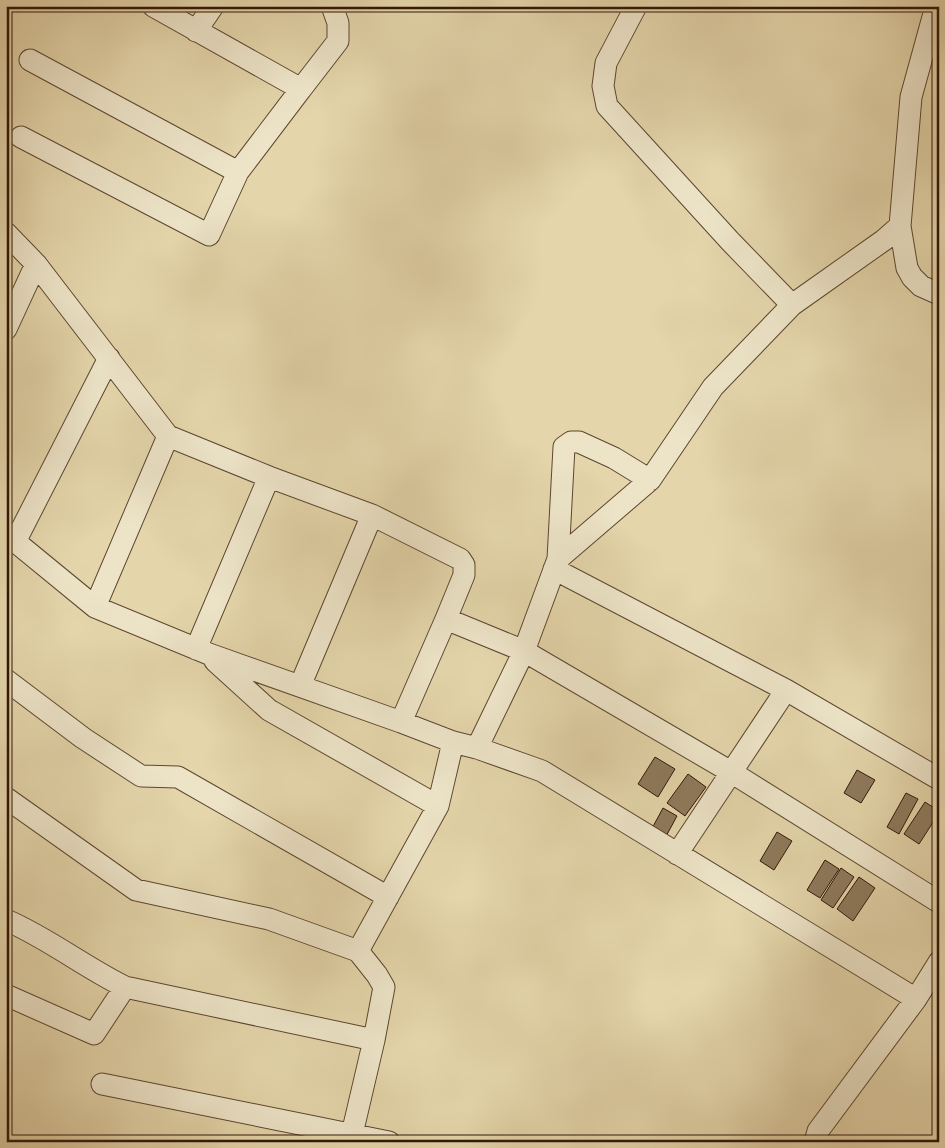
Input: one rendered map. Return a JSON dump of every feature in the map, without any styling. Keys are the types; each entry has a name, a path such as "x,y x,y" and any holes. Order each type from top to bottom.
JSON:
{"street":[{"path":"152,6 302,89"},
{"path":"196,31 213,6"},
{"path":"20,137 208,235 238,172 338,41 338,23 332,6"},
{"path":"636,6 606,63 603,86 607,106 730,241 792,305"},
{"path":"936,6 911,97 900,226 907,268 912,277 921,286 939,294"},
{"path":"30,60 238,172"},
{"path":"556,564 650,480 713,387 792,305 884,240 900,226"},
{"path":"6,233 36,264 168,436 372,516 460,559 464,566 464,575 401,722"},
{"path":"6,329 36,264"},
{"path":"109,358 11,538 95,607 202,652 401,722 452,742 477,748 542,771 916,999"},
{"path":"95,607 168,436"},
{"path":"477,748 524,651 556,564 564,447 571,442 579,442 614,458 650,480"},
{"path":"202,652 269,477"},
{"path":"300,686 372,516"},
{"path":"556,564 786,690 939,779"},
{"path":"446,620 524,651 731,772 939,902"},
{"path":"202,652 269,710 438,806"},
{"path":"6,680 83,738 141,776 178,776 388,897"},
{"path":"678,854 786,690"},
{"path":"358,951 438,806 452,742"},
{"path":"6,798 136,890 269,919 358,951 384,987 374,1040 352,1134"},
{"path":"6,920 26,929 125,987 374,1040"},
{"path":"815,1142 818,1131 916,999 939,962"},
{"path":"6,995 94,1034 125,987"},
{"path":"102,1084 390,1142"}],"building":[{"path":"655,757 675,769 658,797 638,784"},
{"path":"857,770 875,780 861,803 844,793"},
{"path":"688,774 706,787 685,816 667,803"},
{"path":"906,793 918,799 899,834 887,827"},
{"path":"925,802 939,811 939,813 919,844 904,834"},
{"path":"663,808 677,816 664,840 650,832"},
{"path":"777,832 792,841 774,870 760,861"},
{"path":"825,860 839,869 820,898 807,890"},
{"path":"841,868 854,877 833,908 821,900"},
{"path":"859,877 875,888 853,921 837,909"}]}
